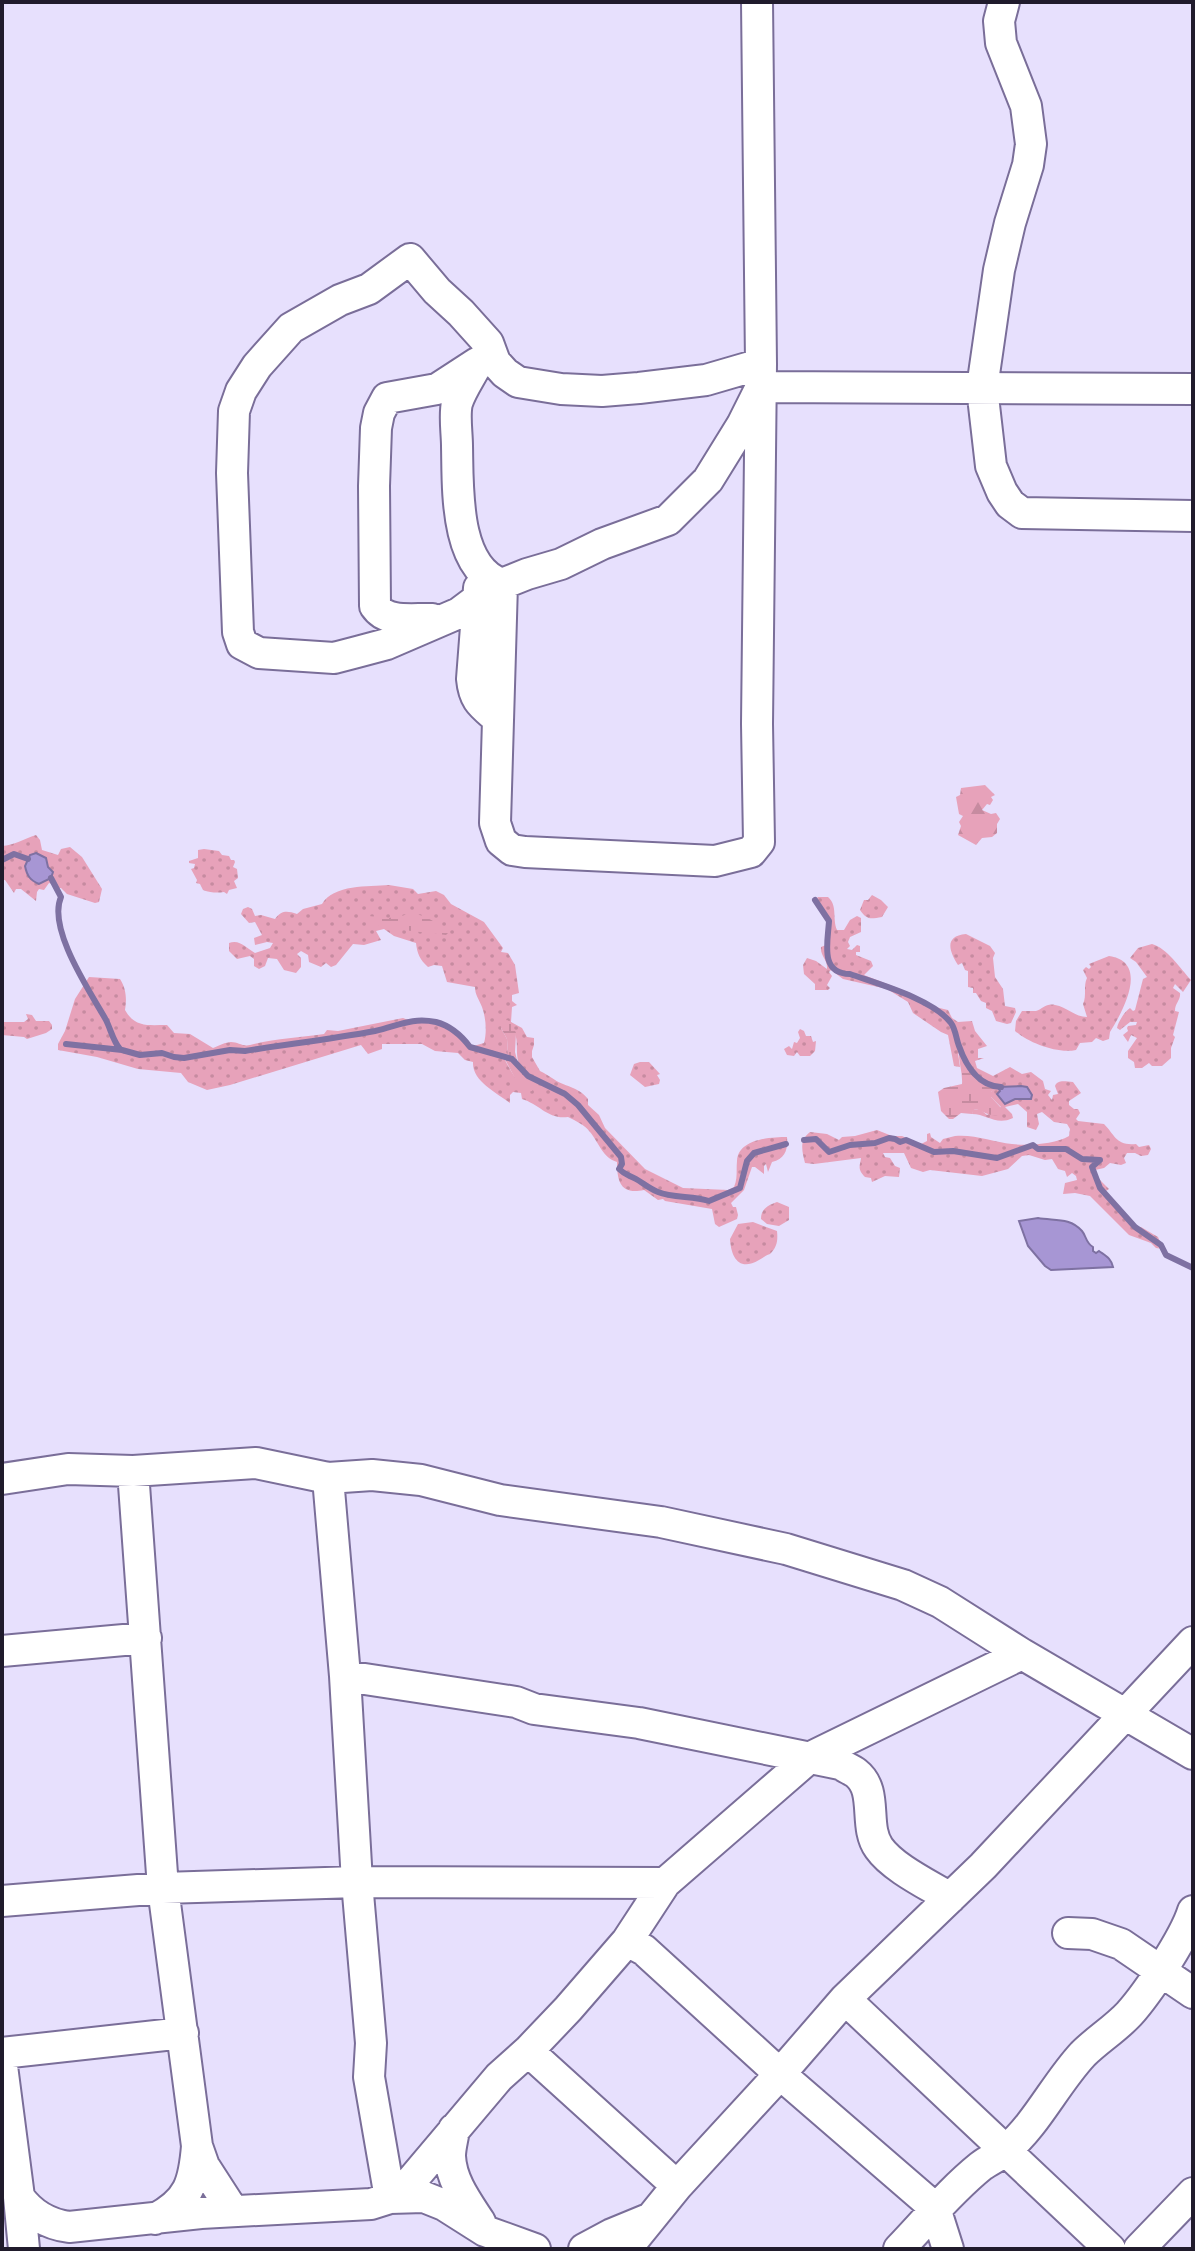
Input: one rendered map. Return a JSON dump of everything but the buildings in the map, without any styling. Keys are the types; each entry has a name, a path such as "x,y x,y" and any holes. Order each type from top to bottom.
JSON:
{"street":[{"path":"482,353 457,403 458,491 466,543 485,575 490,591 498,719 495,823 501,841 512,850 715,861 751,852 759,842 757,724 761,376 757,2"},
{"path":"1004,2 999,21 1001,43 1026,106 1031,144 999,270 982,388 991,466 1002,492 1010,504 1022,513 1193,516"},
{"path":"761,376 742,425 708,480 668,520 602,544 561,564 527,574 490,591 459,613 387,644 334,658 259,653 242,644 238,632 232,473 234,411 241,391 257,366 291,328 340,300 369,289 410,259 461,313 482,353 518,382 602,391 761,376 982,388 1193,389"},
{"path":"442,619 392,618 381,614 375,606 376,428 387,398 437,389 482,353"},
{"path":"2,1479 68,1469 133,1471 256,1463 328,1478 372,1475 421,1480 500,1500 661,1522 786,1549 903,1585 940,1602 1192,1755"},
{"path":"133,1471 163,1888 197,2146 195,2170 188,2190 171,2210 154,2219"},
{"path":"328,1478 371,2043 369,2077 390,2198"},
{"path":"2,1651 146,1638"},
{"path":"626,2249 677,2186 845,1999 950,1898 1193,1642"},
{"path":"390,2198 412,2180 499,2077 568,2009 627,1941 665,1883 809,1758 1022,1654"},
{"path":"345,1676 516,1702 534,1709 639,1723 840,1764 858,1774 869,1790 873,1839 881,1851 891,1861 950,1898"},
{"path":"2,1901 163,1888 357,1882 665,1883"},
{"path":"899,2249 935,2208 982,2165 1007,2150 1063,2076 1085,2052 1129,2014 1176,1950 1193,1911"},
{"path":"1068,1933 1092,1934 1176,1950"},
{"path":"627,1941 644,1950 780,2074 935,2208 948,2249"},
{"path":"1176,1950 1193,1993"},
{"path":"845,1999 1110,2249"},
{"path":"2,2053 183,2033"},
{"path":"528,2051 677,2186"},
{"path":"3,2082 25,2249"},
{"path":"454,2129 450,2155 452,2169 459,2190 485,2231"},
{"path":"197,2146 204,2166 233,2211"},
{"path":"1139,2249 1193,2193"},
{"path":"19,2197 29,2211 57,2225 69,2227"},
{"path":"25,2249 37,2235 69,2227 233,2211 371,2204 390,2198 424,2197 444,2205 485,2231 535,2249"},
{"path":"584,2249 648,2220"}],"green space":[{"path":"985,785 995,795 991,797 990,805 987,804 982,810 996,813 1000,819 997,833 982,838 976,845 958,835 963,816 959,814 956,797 960,795 961,788"},
{"path":"36,835 42,850 58,855 61,849 70,847 82,857 102,889 99,902 67,894 61,888 58,888 59,892 49,883 44,890 39,889 36,901 21,889 16,889 14,893 2,880 2,846"},
{"path":"198,850 219,851 234,860 237,888 229,890 227,894 203,890 196,883 191,869 195,864 189,861 198,858"},
{"path":"389,885 413,889 418,894 436,891 451,904 484,922 503,948 501,952 508,953 515,965 519,993 512,995 512,1001 517,1005 512,1007 511,1022 522,1028 527,1037 534,1038 532,1057 540,1071 584,1095 605,1128 645,1169 683,1188 728,1190 734,1187 737,1161 743,1148 756,1141 787,1137 785,1152 772,1162 768,1172 766,1164 764,1174 752,1167 744,1190 731,1203 736,1207 737,1219 719,1227 715,1224 712,1209 658,1200 644,1190 625,1189 619,1181 617,1162 605,1154 583,1125 568,1117 550,1114 522,1099 521,1093 513,1092 510,1103 476,1075 473,1062 465,1060 458,1053 435,1051 422,1044 382,1044 382,1049 368,1054 361,1045 207,1090 188,1082 181,1073 138,1069 58,1050 75,999 89,977 120,979 126,994 125,1010 138,1023 167,1025 174,1033 190,1034 213,1048 229,1042 247,1045 324,1034 327,1030 338,1031 403,1018 444,1025 461,1036 470,1047 484,1043 485,1020 475,987 447,982 442,966 428,967 423,962 416,943 394,936 384,929 376,931 381,940 364,945 353,944 331,967 326,963 321,967 309,962 308,955 301,951 297,954 301,958 301,967 296,973 284,970 277,959 268,958 265,966 259,969 254,966 254,959 250,956 237,959 229,951 229,943 233,942 255,953 270,948 273,943 255,945 254,938 262,935 255,922 249,923 241,914 243,909 248,907 255,916 275,919 282,913 297,914 303,909 322,904 343,890","holes":["512,1027 517,1058 528,1076 520,1088 504,1058 508,1054 507,1039 501,1028"]},
{"path":"872,895 888,907 882,917 869,918 860,910 864,900"},
{"path":"828,897 831,901 837,930 844,930 850,920 857,916 861,918 861,932 850,937 847,949 860,946 860,952 856,955 871,961 873,966 864,975 908,992 927,1005 948,1010 958,1022 972,1021 975,1031 987,1046 978,1049 978,1058 984,1058 975,1061 977,1068 993,1076 1010,1067 1022,1074 1031,1072 1043,1081 1045,1089 1051,1091 1048,1095 1052,1100 1053,1095 1058,1094 1055,1086 1058,1082 1073,1082 1081,1093 1069,1101 1069,1105 1078,1109 1078,1121 1104,1124 1124,1143 1139,1147 1149,1145 1148,1155 1127,1153 1124,1158 1126,1163 1110,1163 1095,1170 1109,1189 1106,1196 1135,1227 1158,1237 1163,1249 1129,1235 1090,1196 1063,1194 1065,1183 1077,1180 1076,1176 1072,1173 1067,1177 1052,1159 1022,1156 1008,1169 982,1176 930,1170 923,1172 911,1168 904,1153 883,1153 900,1168 899,1177 885,1176 872,1182 861,1172 861,1158 805,1163 803,1142 810,1132 827,1134 839,1140 877,1130 921,1144 927,1141 927,1134 930,1133 940,1143 943,1139 962,1136 1026,1145 1063,1139 1069,1136 1070,1129 1067,1124 1054,1122 1042,1112 1037,1114 1039,1124 1036,1130 1027,1127 1027,1112 1018,1104 1005,1107 1013,1118 1007,1120 972,1114 973,1109 987,1115 1001,1107 991,1097 994,1089 974,1074 958,1053 960,1067 954,1066 948,1035 913,1013 908,1002 887,989 843,979 831,970 832,976 827,985 830,988 815,990 815,984 804,974 803,965 807,958 827,969 821,947 826,945 828,925 815,900"},
{"path":"398,913 427,918 448,933 379,926 367,917 390,918"},
{"path":"966,934 990,946 995,953 995,977 1003,989 1005,1006 1015,1008 1016,1012 1011,1023 996,1021 992,1011 986,1008 986,1003 973,993 973,988 968,987 968,971 962,963 958,965 950,945 954,938"},
{"path":"1152,944 1168,954 1191,980 1183,992 1175,984 1173,988 1180,995 1175,1008 1179,1012 1171,1058 1162,1066 1149,1063 1135,1068 1134,1062 1128,1058 1128,1051 1137,1038 1131,1035 1128,1042 1123,1035 1128,1031 1128,1026 1137,1022 1130,1022 1120,1030 1117,1028 1128,1009 1135,1010 1143,979 1147,977 1130,958 1138,948"},
{"path":"1109,956 1121,960 1128,967 1131,977 1126,1000 1109,1039 1103,1041 1096,1038 1092,1042 1080,1043 1076,1050 1068,1051 1035,1043 1015,1031 1022,1011 1036,1011 1049,1005 1087,1017 1083,1004 1087,978 1083,970 1091,967 1089,964"},
{"path":"26,1014 32,1015 36,1021 49,1021 52,1029 27,1039 2,1035 2,1022 24,1022 28,1019"},
{"path":"507,1020 516,1033 515,1052 519,1068 534,1079 532,1091 522,1093 504,1057 508,1054 507,1039 501,1028 502,1022"},
{"path":"800,1029 806,1036 811,1036 813,1042 816,1041 815,1051 810,1056 800,1056 797,1052 794,1056 787,1055 784,1049 789,1046 792,1049 794,1042 797,1043"},
{"path":"959,1045 978,1078 998,1087 991,1092 991,1097 1003,1110 997,1110 998,1115 974,1109 972,1114 961,1113 949,1119 941,1111 938,1092 962,1084"},
{"path":"649,1062 660,1074 657,1075 659,1084 645,1087 630,1075 634,1064"},
{"path":"777,1202 789,1207 789,1220 779,1226 767,1224 761,1219 762,1213"},
{"path":"753,1222 777,1231 776,1244 770,1254 752,1263 741,1263 734,1257 730,1239 738,1224"}],"shaded area":[{"path":"36,853 46,858 53,872 51,878 39,884 29,877 25,866 30,855"},
{"path":"998,1087 1027,1087 1031,1099 1015,1099 1005,1104 997,1094 1000,1091"},
{"path":"1038,1218 1067,1222 1077,1227 1084,1233 1093,1251 1106,1256 1113,1267 1051,1270 1028,1246 1019,1221"}],"waterway":[{"path":"2,860 14,854 28,859"},
{"path":"51,878 61,897 58,910 65,943 120,1049"},
{"path":"815,900 829,921 827,947 829,963 834,969 904,993 943,1014 953,1026 962,1053 974,1074 986,1083 1001,1087"},
{"path":"66,1044 184,1058 327,1039 412,1021 427,1021 451,1029 470,1047 512,1059 528,1076 565,1094 578,1105 621,1157 619,1169 658,1192 709,1201 740,1188 747,1161 754,1153 786,1144"},
{"path":"804,1140 816,1139 829,1152 889,1138 900,1142 906,1140 934,1152 953,1151 997,1158 1033,1145 1038,1149 1066,1149 1082,1159 1100,1160 1092,1167 1100,1188 1135,1227 1161,1245 1166,1255 1193,1268"}]}
